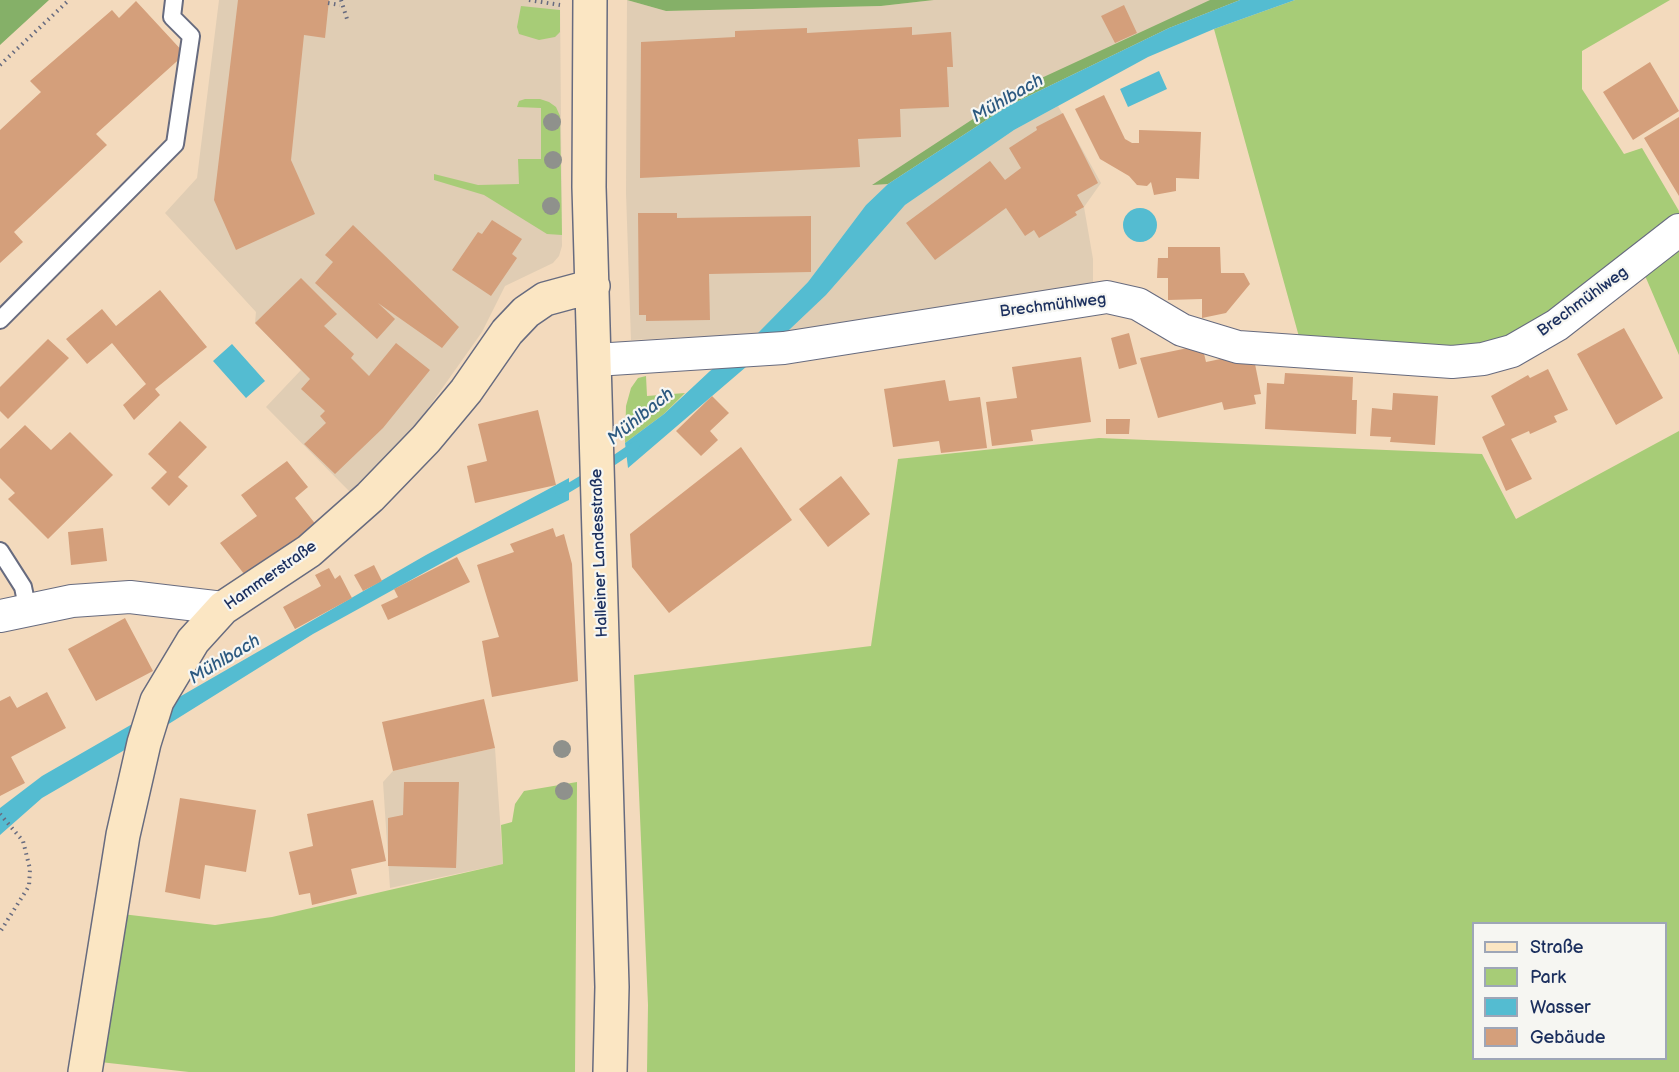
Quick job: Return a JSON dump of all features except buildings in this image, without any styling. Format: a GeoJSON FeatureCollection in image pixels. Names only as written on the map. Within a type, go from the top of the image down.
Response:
{"type":"FeatureCollection","features":[{"type":"Feature","properties":{"kind":"main road","name":"Halleiner Landesstraße"},"geometry":{"type":"LineString","coordinates":[[590,0],[589,187],[612,987],[610,1072]]}},
{"type":"Feature","properties":{"kind":"main road","name":"Hammerstraße"},"geometry":{"type":"LineString","coordinates":[[85,1072],[123,835],[144,743],[157,701],[193,641],[223,608],[309,551],[370,498],[466,391],[507,332],[526,312],[544,299],[593,286]]}},
{"type":"Feature","properties":{"kind":"street","name":"Brechmühlweg"},"geometry":{"type":"LineString","coordinates":[[595,360],[703,355],[861,338],[1013,310],[1107,297],[1138,303],[1182,330],[1238,347],[1452,362],[1483,359],[1512,351],[1557,325],[1679,230]]}},
{"type":"Feature","properties":{"kind":"street"},"geometry":{"type":"LineString","coordinates":[[14,614],[72,601],[130,597],[223,608]]}},
{"type":"Feature","properties":{"kind":"lane"},"geometry":{"type":"LineString","coordinates":[[0,320],[176,144],[191,36],[172,17],[174,0]]}},
{"type":"Feature","properties":{"kind":"lane"},"geometry":{"type":"LineString","coordinates":[[0,551],[22,587],[14,614]]}},
{"type":"Feature","properties":{"kind":"path"},"geometry":{"type":"LineString","coordinates":[[0,65],[69,0]]}},
{"type":"Feature","properties":{"kind":"path"},"geometry":{"type":"LineString","coordinates":[[328,3],[340,2],[347,19]]}},
{"type":"Feature","properties":{"kind":"path"},"geometry":{"type":"LineString","coordinates":[[0,814],[23,841],[30,869],[29,886],[0,932]]}},
{"type":"Feature","properties":{"kind":"shaded area"},"geometry":{"type":"Polygon","coordinates":[[[219,0],[560,0],[562,246],[559,256],[553,263],[505,286],[482,332],[412,431],[351,493],[266,407],[301,370],[255,323],[256,312],[165,213],[197,178],[219,0]]]}},
{"type":"Feature","properties":{"kind":"shaded area"},"geometry":{"type":"Polygon","coordinates":[[[627,0],[666,11],[881,6],[934,0],[1240,0],[1169,28],[1008,106],[888,184],[866,205],[808,282],[757,334],[631,340],[626,193],[627,0]]]}},
{"type":"Feature","properties":{"kind":"shaded area"},"geometry":{"type":"Polygon","coordinates":[[[1058,106],[1101,183],[1084,207],[1093,259],[1093,290],[876,323],[788,331],[826,295],[905,205],[1014,130],[1058,106]]]}},
{"type":"Feature","properties":{"kind":"shaded area"},"geometry":{"type":"Polygon","coordinates":[[[495,748],[503,864],[390,888],[383,782],[393,771],[495,748]]]}},
{"type":"Feature","properties":{"kind":"green space"},"geometry":{"type":"Polygon","coordinates":[[[0,0],[49,0],[0,45],[0,0]]]}},
{"type":"Feature","properties":{"kind":"green space"},"geometry":{"type":"Polygon","coordinates":[[[627,0],[934,0],[881,6],[666,11],[627,0]]]}},
{"type":"Feature","properties":{"kind":"green space"},"geometry":{"type":"Polygon","coordinates":[[[1210,0],[1240,0],[1169,28],[1008,106],[888,184],[872,185],[1022,87],[1210,0]]]}},
{"type":"Feature","properties":{"kind":"green space"},"geometry":{"type":"Polygon","coordinates":[[[1295,0],[1670,0],[1582,51],[1582,89],[1624,154],[1642,148],[1679,211],[1679,221],[1607,277],[1489,348],[1301,344],[1214,29],[1295,0]]]}},
{"type":"Feature","properties":{"kind":"green space"},"geometry":{"type":"Polygon","coordinates":[[[521,6],[560,10],[560,32],[555,37],[539,40],[519,34],[517,27],[521,6]]]}},
{"type":"Feature","properties":{"kind":"green space"},"geometry":{"type":"Polygon","coordinates":[[[540,99],[549,102],[556,107],[560,116],[562,235],[547,234],[484,195],[434,180],[434,174],[478,185],[519,184],[518,159],[541,159],[541,108],[517,107],[519,101],[540,99]]]}},
{"type":"Feature","properties":{"kind":"green space"},"geometry":{"type":"Polygon","coordinates":[[[1679,240],[1679,355],[1643,271],[1679,240]]]}},
{"type":"Feature","properties":{"kind":"green space"},"geometry":{"type":"Polygon","coordinates":[[[646,376],[647,396],[685,393],[664,414],[625,443],[626,406],[631,388],[638,378],[646,376]]]}},
{"type":"Feature","properties":{"kind":"green space"},"geometry":{"type":"Polygon","coordinates":[[[1679,431],[1679,1072],[647,1072],[648,1005],[634,675],[871,646],[898,459],[1099,438],[1482,454],[1516,519],[1679,431]]]}},
{"type":"Feature","properties":{"kind":"green space"},"geometry":{"type":"Polygon","coordinates":[[[577,782],[575,1072],[189,1072],[100,1062],[122,914],[215,925],[272,917],[503,864],[501,825],[512,822],[515,804],[524,791],[577,782]]]}},
{"type":"Feature","properties":{"kind":"water"},"geometry":{"type":"Polygon","coordinates":[[[1240,0],[1295,0],[1214,29],[1148,57],[1014,130],[905,205],[826,295],[788,331],[628,468],[625,443],[664,414],[710,371],[757,334],[808,282],[866,205],[888,184],[1008,106],[1169,28],[1240,0]]]}},
{"type":"Feature","properties":{"kind":"water"},"geometry":{"type":"Polygon","coordinates":[[[1159,71],[1167,89],[1128,107],[1120,89],[1159,71]]]}},
{"type":"Feature","properties":{"kind":"water"},"geometry":{"type":"Polygon","coordinates":[[[1140,208],[1152,213],[1157,225],[1152,237],[1140,242],[1128,237],[1123,225],[1128,213],[1140,208]]]}},
{"type":"Feature","properties":{"kind":"water"},"geometry":{"type":"Polygon","coordinates":[[[232,344],[265,381],[246,398],[213,361],[232,344]]]}},
{"type":"Feature","properties":{"kind":"water"},"geometry":{"type":"Polygon","coordinates":[[[569,478],[569,500],[458,554],[313,634],[159,730],[42,798],[0,835],[0,808],[42,776],[426,555],[569,478]]]}},
{"type":"Feature","properties":{"kind":"waterway","name":"Mühlbach"},"geometry":{"type":"LineString","coordinates":[[604,467],[635,446]]}},
{"type":"Feature","properties":{"kind":"waterway","name":"Mühlbach"},"geometry":{"type":"LineString","coordinates":[[560,493],[590,475]]}}]}
